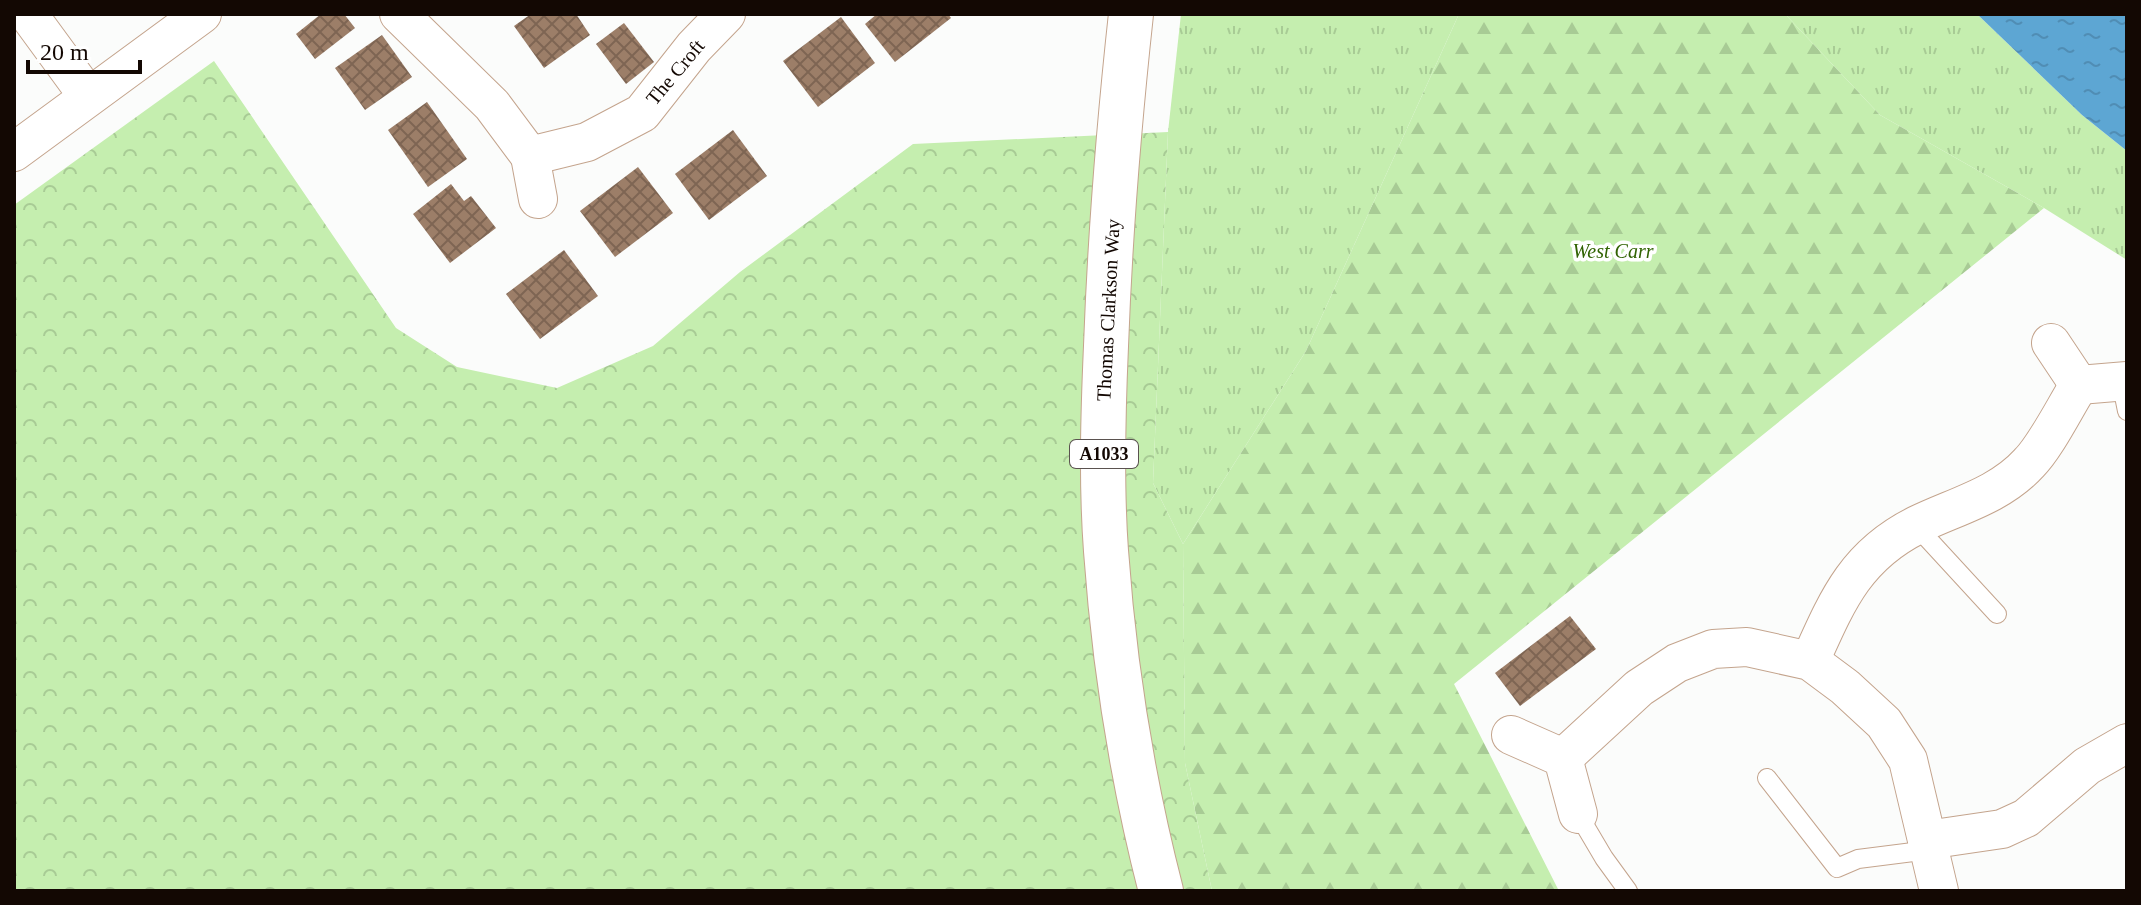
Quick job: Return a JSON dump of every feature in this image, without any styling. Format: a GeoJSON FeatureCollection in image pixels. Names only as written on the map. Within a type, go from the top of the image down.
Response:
{"type":"FeatureCollection","features":[{"type":"Feature","properties":{"kind":"highway","name":"Thomas Clarkson Way"},"geometry":{"type":"LineString","coordinates":[[1131,14],[1108,284],[1103,421],[1106,550],[1122,696],[1161,891]]}},
{"type":"Feature","properties":{"kind":"street"},"geometry":{"type":"LineString","coordinates":[[14,21],[26,14],[88,96]]}},
{"type":"Feature","properties":{"kind":"street"},"geometry":{"type":"LineString","coordinates":[[14,152],[202,14]]}},
{"type":"Feature","properties":{"kind":"street"},"geometry":{"type":"LineString","coordinates":[[399,14],[492,105],[530,156],[538,199]]}},
{"type":"Feature","properties":{"kind":"street","name":"The Croft"},"geometry":{"type":"LineString","coordinates":[[530,156],[587,142],[642,113],[694,47],[726,14]]}},
{"type":"Feature","properties":{"kind":"street"},"geometry":{"type":"LineString","coordinates":[[2051,343],[2079,385],[2125,391]]}},
{"type":"Feature","properties":{"kind":"street"},"geometry":{"type":"LineString","coordinates":[[1810,661],[1853,576],[1880,548],[1916,526],[1987,496],[2030,463],[2079,385]]}},
{"type":"Feature","properties":{"kind":"street"},"geometry":{"type":"LineString","coordinates":[[1563,758],[1639,688],[1677,663],[1713,649],[1747,647],[1810,661],[1845,687],[1884,723],[1908,760],[1939,891]]}},
{"type":"Feature","properties":{"kind":"street"},"geometry":{"type":"LineString","coordinates":[[1511,735],[1563,758]]}},
{"type":"Feature","properties":{"kind":"street"},"geometry":{"type":"LineString","coordinates":[[1928,845],[2002,829],[2026,818],[2087,766],[2127,743]]}},
{"type":"Feature","properties":{"kind":"street"},"geometry":{"type":"LineString","coordinates":[[1563,758],[1578,814]]}},
{"type":"Feature","properties":{"kind":"lane"},"geometry":{"type":"LineString","coordinates":[[1916,526],[1997,614]]}},
{"type":"Feature","properties":{"kind":"lane"},"geometry":{"type":"LineString","coordinates":[[1767,778],[1837,868],[1858,859],[1928,845]]}},
{"type":"Feature","properties":{"kind":"lane"},"geometry":{"type":"LineString","coordinates":[[1578,814],[1628,891]]}},
{"type":"Feature","properties":{"kind":"green space"},"geometry":{"type":"Polygon","coordinates":[[[1181,14],[1459,14],[1306,351],[1183,544],[1153,483],[1168,132],[1181,14]]]}},
{"type":"Feature","properties":{"kind":"green space","name":"West Carr"},"geometry":{"type":"Polygon","coordinates":[[[1459,14],[1785,14],[1880,115],[2044,208],[1454,684],[1559,891],[1212,891],[1185,763],[1183,544],[1306,351],[1459,14]]]}},
{"type":"Feature","properties":{"kind":"green space"},"geometry":{"type":"Polygon","coordinates":[[[1785,14],[1977,14],[2082,115],[2127,151],[2127,260],[2044,208],[1880,115],[1785,14]]]}},
{"type":"Feature","properties":{"kind":"green space"},"geometry":{"type":"Polygon","coordinates":[[[214,61],[396,328],[457,367],[557,388],[653,346],[740,272],[913,144],[1168,132],[1153,483],[1183,544],[1185,763],[1212,891],[14,891],[14,205],[214,61]]]}},
{"type":"Feature","properties":{"kind":"water"},"geometry":{"type":"Polygon","coordinates":[[[1977,14],[2127,14],[2127,151],[2082,115],[1977,14]]]}},
{"type":"Feature","properties":{"kind":"building"},"geometry":{"type":"Polygon","coordinates":[[[321,14],[344,14],[355,28],[315,59],[296,34],[321,14]]]}},
{"type":"Feature","properties":{"kind":"building"},"geometry":{"type":"Polygon","coordinates":[[[531,14],[576,14],[590,35],[544,68],[514,26],[531,14]]]}},
{"type":"Feature","properties":{"kind":"building"},"geometry":{"type":"Polygon","coordinates":[[[877,14],[948,14],[951,18],[895,62],[865,24],[877,14]]]}},
{"type":"Feature","properties":{"kind":"building"},"geometry":{"type":"Polygon","coordinates":[[[841,17],[875,63],[818,107],[783,61],[841,17]]]}},
{"type":"Feature","properties":{"kind":"building"},"geometry":{"type":"Polygon","coordinates":[[[624,23],[654,62],[626,84],[596,44],[624,23]]]}},
{"type":"Feature","properties":{"kind":"building"},"geometry":{"type":"Polygon","coordinates":[[[382,35],[412,77],[365,110],[335,68],[382,35]]]}},
{"type":"Feature","properties":{"kind":"building"},"geometry":{"type":"Polygon","coordinates":[[[427,102],[467,159],[428,187],[388,130],[427,102]]]}},
{"type":"Feature","properties":{"kind":"building"},"geometry":{"type":"Polygon","coordinates":[[[733,130],[767,176],[709,220],[675,174],[733,130]]]}},
{"type":"Feature","properties":{"kind":"building"},"geometry":{"type":"Polygon","coordinates":[[[638,167],[673,213],[615,257],[580,211],[638,167]]]}},
{"type":"Feature","properties":{"kind":"building"},"geometry":{"type":"Polygon","coordinates":[[[451,184],[464,201],[471,196],[496,228],[450,263],[413,214],[451,184]]]}},
{"type":"Feature","properties":{"kind":"building"},"geometry":{"type":"Polygon","coordinates":[[[564,250],[598,296],[540,339],[506,294],[564,250]]]}},
{"type":"Feature","properties":{"kind":"building"},"geometry":{"type":"Polygon","coordinates":[[[1570,616],[1596,649],[1520,706],[1495,673],[1570,616]]]}}]}
